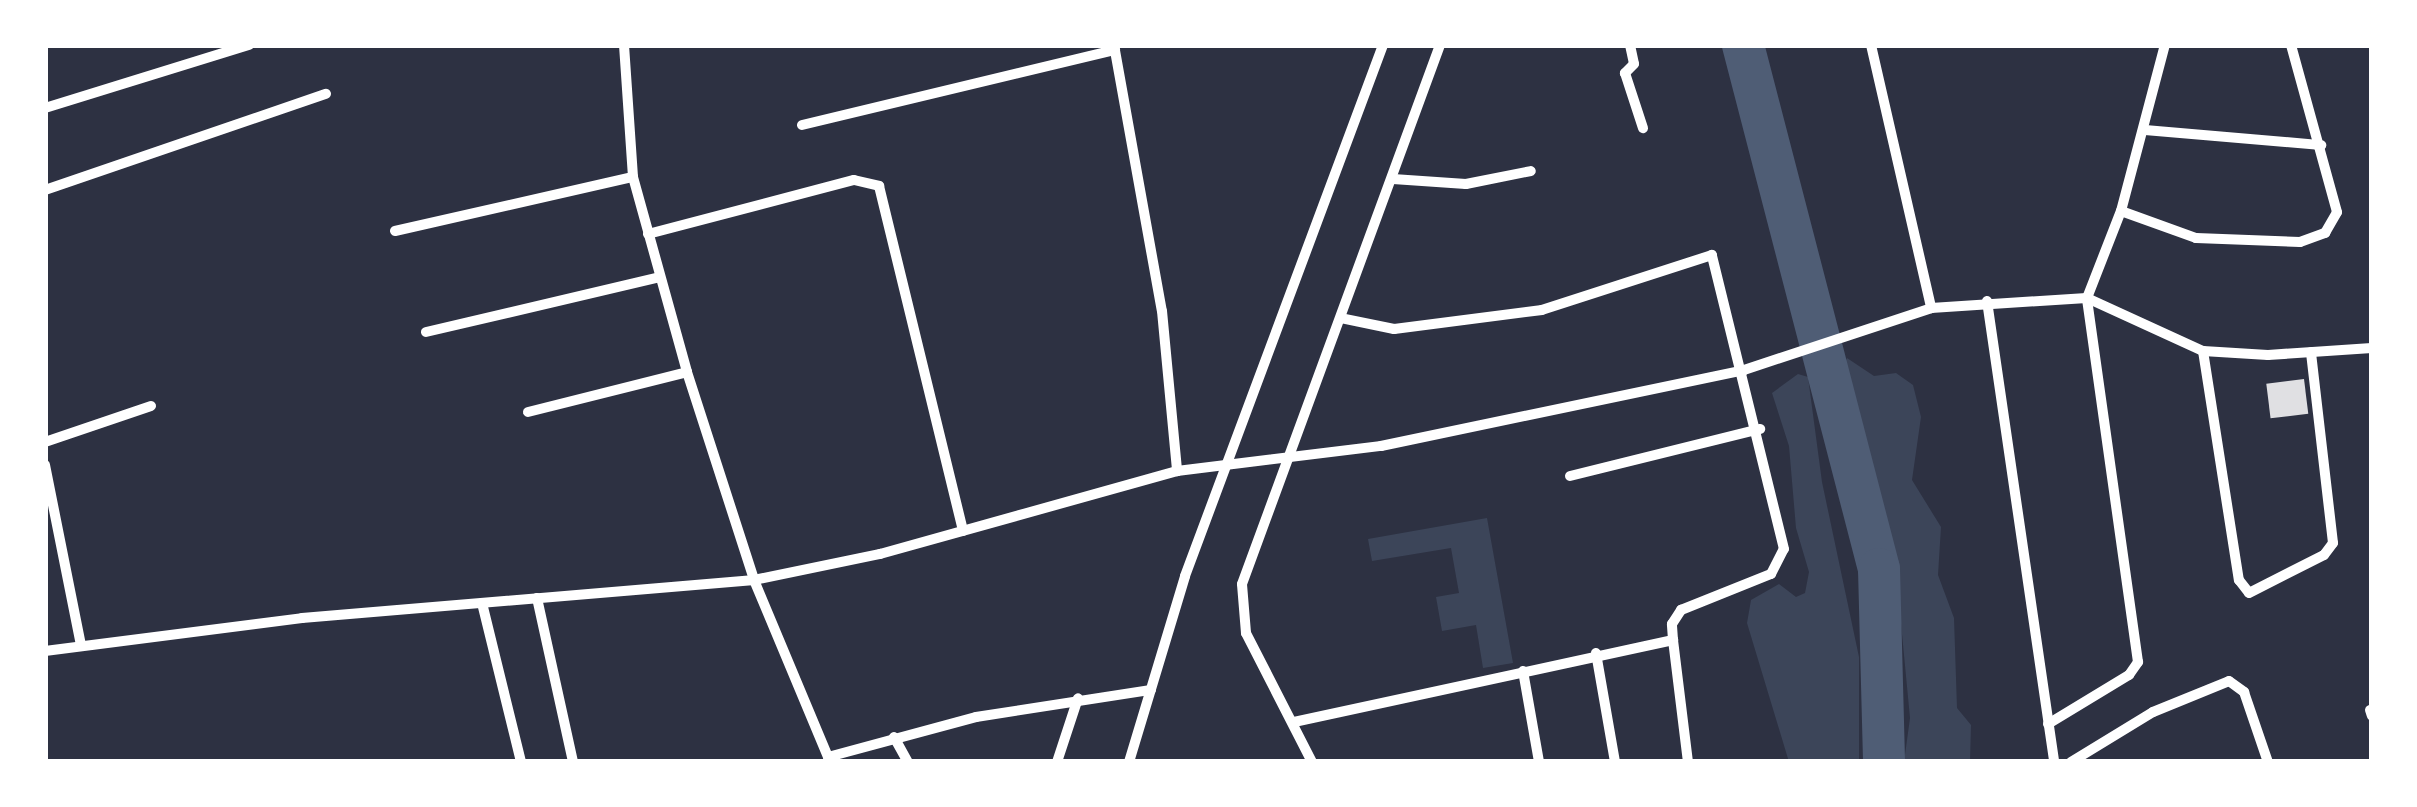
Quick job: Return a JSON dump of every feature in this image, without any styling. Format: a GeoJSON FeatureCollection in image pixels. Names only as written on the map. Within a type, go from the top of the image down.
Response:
{"type":"FeatureCollection","features":[{"type":"Feature","properties":{"kind":"street"},"geometry":{"type":"LineString","coordinates":[[45,108],[249,45]]}},
{"type":"Feature","properties":{"kind":"street"},"geometry":{"type":"LineString","coordinates":[[624,45],[633,177],[687,372],[754,580],[829,760],[894,738],[1078,698],[1151,690]]}},
{"type":"Feature","properties":{"kind":"street"},"geometry":{"type":"LineString","coordinates":[[1129,762],[1228,464],[1383,45]]}},
{"type":"Feature","properties":{"kind":"street"},"geometry":{"type":"LineString","coordinates":[[1312,762],[1246,633],[1240,601],[1288,458],[1440,45]]}},
{"type":"Feature","properties":{"kind":"street"},"geometry":{"type":"LineString","coordinates":[[1630,45],[1634,64],[1625,73],[1643,128]]}},
{"type":"Feature","properties":{"kind":"street"},"geometry":{"type":"LineString","coordinates":[[1871,45],[1931,308]]}},
{"type":"Feature","properties":{"kind":"street"},"geometry":{"type":"LineString","coordinates":[[2048,724],[2129,674],[2138,662],[2087,298],[2121,211],[2165,45]]}},
{"type":"Feature","properties":{"kind":"street"},"geometry":{"type":"LineString","coordinates":[[2121,211],[2178,236],[2300,242],[2324,232],[2337,212],[2290,45]]}},
{"type":"Feature","properties":{"kind":"street"},"geometry":{"type":"LineString","coordinates":[[802,125],[1115,48],[1162,311],[1177,471]]}},
{"type":"Feature","properties":{"kind":"street"},"geometry":{"type":"LineString","coordinates":[[45,190],[326,94]]}},
{"type":"Feature","properties":{"kind":"street"},"geometry":{"type":"LineString","coordinates":[[2144,130],[2321,145]]}},
{"type":"Feature","properties":{"kind":"street"},"geometry":{"type":"LineString","coordinates":[[1393,179],[1466,184],[1531,171]]}},
{"type":"Feature","properties":{"kind":"street"},"geometry":{"type":"LineString","coordinates":[[394,231],[633,177]]}},
{"type":"Feature","properties":{"kind":"street"},"geometry":{"type":"LineString","coordinates":[[648,234],[854,180],[879,186],[964,530]]}},
{"type":"Feature","properties":{"kind":"street"},"geometry":{"type":"LineString","coordinates":[[1340,318],[1394,329],[1542,310],[1703,253],[1718,263],[1760,429],[1784,549],[1771,574],[1676,614],[1673,640],[1688,762]]}},
{"type":"Feature","properties":{"kind":"street"},"geometry":{"type":"LineString","coordinates":[[426,332],[660,276]]}},
{"type":"Feature","properties":{"kind":"street"},"geometry":{"type":"LineString","coordinates":[[45,652],[482,602],[754,580],[964,530],[1177,471],[1381,446],[1744,370],[1931,308],[1987,300],[2087,298],[2203,351],[2372,348]]}},
{"type":"Feature","properties":{"kind":"street"},"geometry":{"type":"LineString","coordinates":[[1987,300],[2054,762]]}},
{"type":"Feature","properties":{"kind":"street"},"geometry":{"type":"LineString","coordinates":[[2203,351],[2239,580],[2245,592],[2253,592],[2324,555],[2334,543],[2311,352]]}},
{"type":"Feature","properties":{"kind":"street"},"geometry":{"type":"LineString","coordinates":[[528,412],[687,372]]}},
{"type":"Feature","properties":{"kind":"street"},"geometry":{"type":"LineString","coordinates":[[45,442],[151,406]]}},
{"type":"Feature","properties":{"kind":"street"},"geometry":{"type":"LineString","coordinates":[[1570,476],[1760,429]]}},
{"type":"Feature","properties":{"kind":"street"},"geometry":{"type":"LineString","coordinates":[[45,465],[81,645]]}},
{"type":"Feature","properties":{"kind":"street"},"geometry":{"type":"LineString","coordinates":[[537,598],[572,762]]}},
{"type":"Feature","properties":{"kind":"street"},"geometry":{"type":"LineString","coordinates":[[482,602],[521,762]]}},
{"type":"Feature","properties":{"kind":"street"},"geometry":{"type":"LineString","coordinates":[[1294,722],[1596,653],[1673,640]]}},
{"type":"Feature","properties":{"kind":"street"},"geometry":{"type":"LineString","coordinates":[[1596,653],[1616,762]]}},
{"type":"Feature","properties":{"kind":"street"},"geometry":{"type":"LineString","coordinates":[[1522,671],[1540,762]]}},
{"type":"Feature","properties":{"kind":"street"},"geometry":{"type":"LineString","coordinates":[[2071,762],[2153,712],[2228,680],[2244,692],[2268,762]]}},
{"type":"Feature","properties":{"kind":"street"},"geometry":{"type":"LineString","coordinates":[[1057,762],[1078,698]]}},
{"type":"Feature","properties":{"kind":"street"},"geometry":{"type":"LineString","coordinates":[[894,738],[908,762]]}},
{"type":"Feature","properties":{"kind":"shaded area"},"geometry":{"type":"Polygon","coordinates":[[[1847,358],[1874,376],[1896,373],[1913,385],[1921,417],[1912,480],[1941,527],[1938,575],[1954,618],[1957,708],[1971,725],[1970,762],[1904,762],[1910,718],[1896,571],[1843,368],[1847,358]]]}},
{"type":"Feature","properties":{"kind":"shaded area"},"geometry":{"type":"Polygon","coordinates":[[[1798,374],[1808,377],[1822,482],[1859,657],[1859,762],[1789,762],[1747,623],[1751,600],[1779,584],[1796,597],[1805,593],[1809,572],[1796,528],[1789,446],[1772,393],[1798,374]]]}},
{"type":"Feature","properties":{"kind":"shaded area"},"geometry":{"type":"Polygon","coordinates":[[[1487,518],[1513,663],[1483,668],[1476,625],[1442,631],[1436,597],[1459,593],[1451,548],[1372,561],[1368,539],[1487,518]]]}},
{"type":"Feature","properties":{"kind":"building"},"geometry":{"type":"Polygon","coordinates":[[[2304,379],[2308,414],[2271,418],[2266,384],[2304,379]]]}},
{"type":"Feature","properties":{"kind":"waterway"},"geometry":{"type":"LineString","coordinates":[[1743,45],[1879,569],[1884,762]]}}]}
